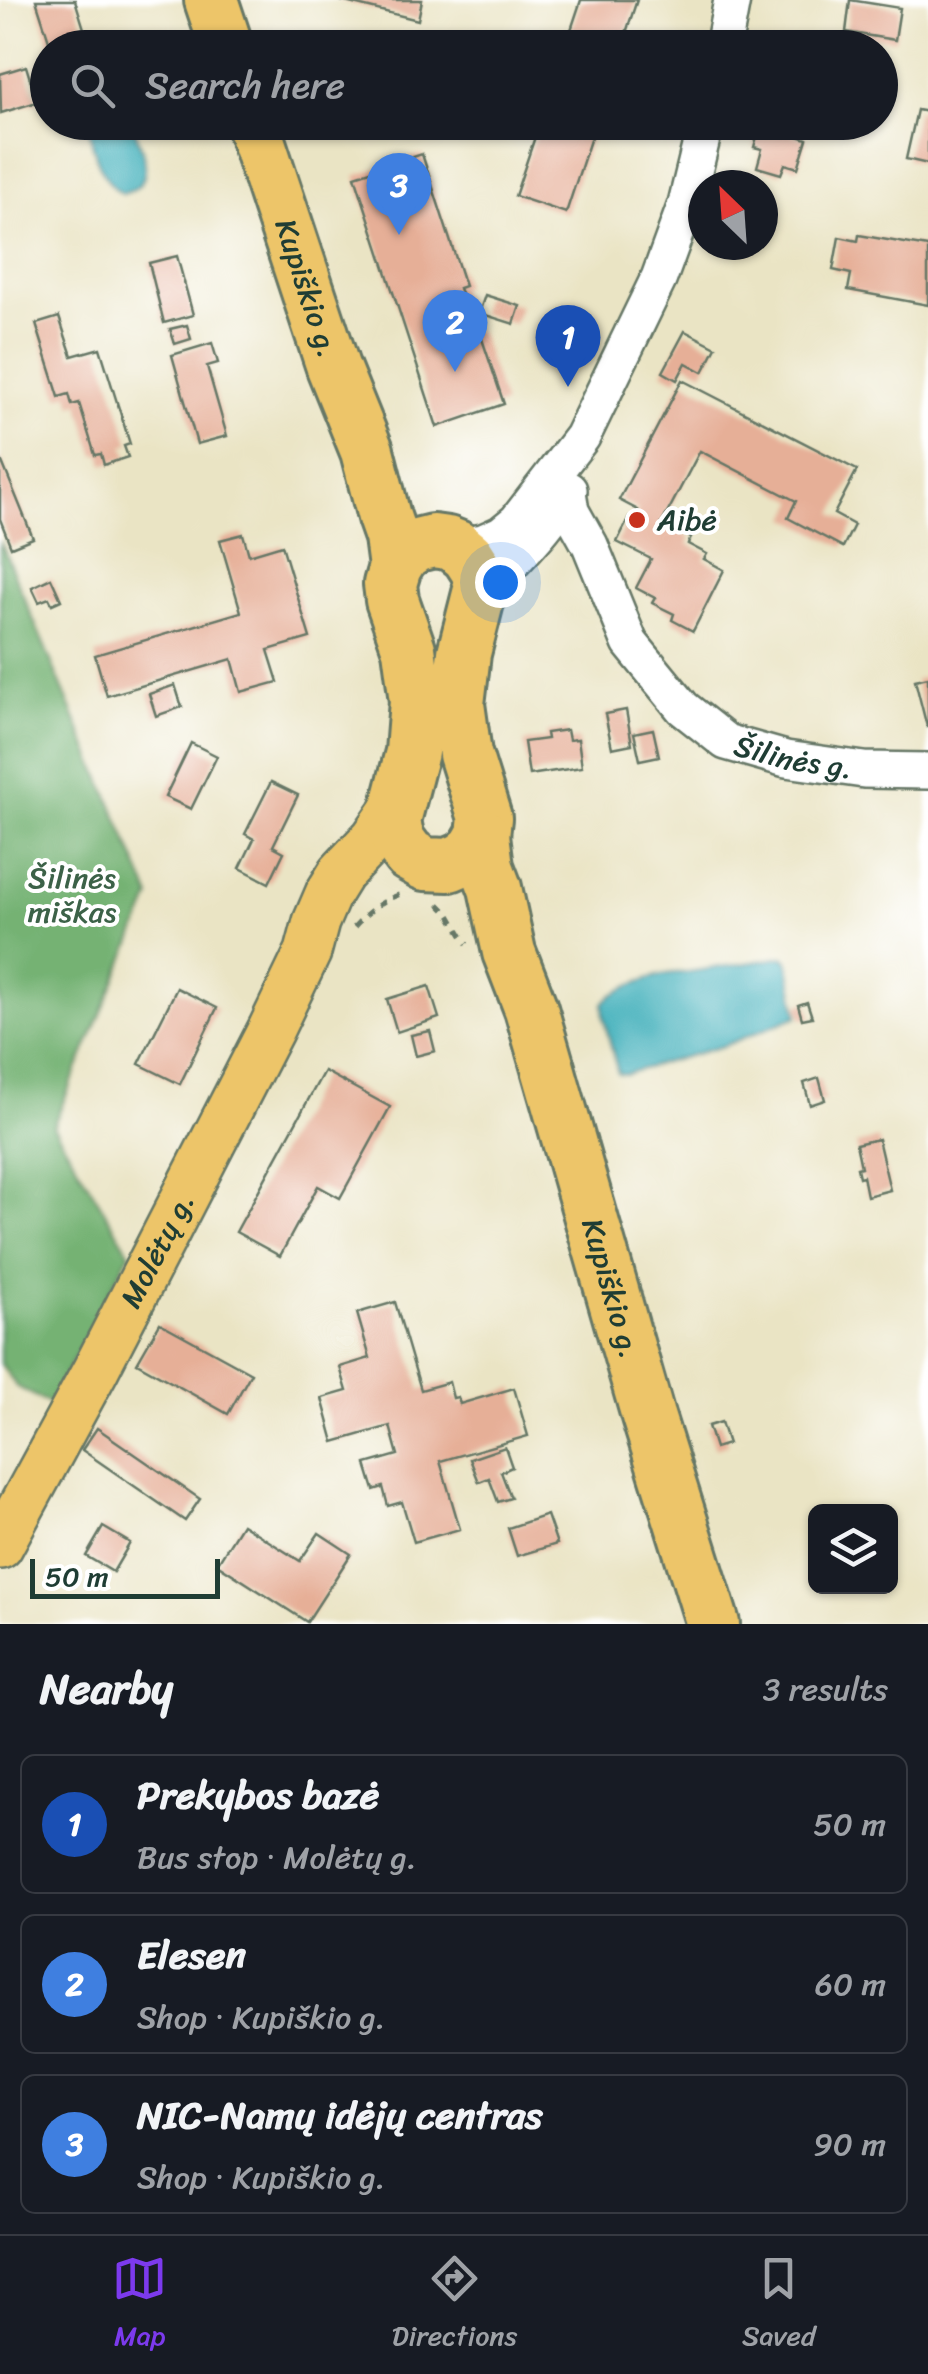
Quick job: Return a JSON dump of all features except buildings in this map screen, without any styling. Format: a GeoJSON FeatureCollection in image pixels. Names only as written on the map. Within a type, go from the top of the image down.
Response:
{"type":"FeatureCollection","features":[{"type":"Feature","properties":{"kind":"highway"},"geometry":{"type":"LineString","coordinates":[[211,0],[221,30]]}},
{"type":"Feature","properties":{"kind":"highway"},"geometry":{"type":"LineString","coordinates":[[248,0],[258,30]]}},
{"type":"Feature","properties":{"kind":"highway","name":"Kupiškio g."},"geometry":{"type":"LineString","coordinates":[[258,140],[333,367],[368,451],[392,537],[392,600],[408,649],[416,700],[412,752],[394,821],[398,840],[410,855],[410,884],[457,885],[489,949],[536,1023],[712,1624]]}},
{"type":"Feature","properties":{"kind":"highway"},"geometry":{"type":"LineString","coordinates":[[274,140],[276,195]]}},
{"type":"Feature","properties":{"kind":"highway","name":"Kupiškio g."},"geometry":{"type":"LineString","coordinates":[[368,451],[422,522],[468,556],[481,586],[464,652],[458,704],[465,754],[485,818],[486,867],[495,888],[489,949]]}},
{"type":"Feature","properties":{"kind":"highway"},"geometry":{"type":"LineString","coordinates":[[394,566],[417,545],[433,541],[452,545]]}},
{"type":"Feature","properties":{"kind":"highway"},"geometry":{"type":"LineString","coordinates":[[410,884],[463,860],[483,835]]}},
{"type":"Feature","properties":{"kind":"main road","name":"Molėtų g."},"geometry":{"type":"LineString","coordinates":[[0,1546],[96,1372],[308,952],[328,894],[398,803]]}},
{"type":"Feature","properties":{"kind":"main road","name":"Molėtų g."},"geometry":{"type":"LineString","coordinates":[[308,952],[356,893],[410,884]]}},
{"type":"Feature","properties":{"kind":"street"},"geometry":{"type":"LineString","coordinates":[[727,30],[732,0]]}},
{"type":"Feature","properties":{"kind":"street"},"geometry":{"type":"LineString","coordinates":[[452,545],[484,542],[517,521],[582,437],[660,278],[686,204],[702,140]]}},
{"type":"Feature","properties":{"kind":"street"},"geometry":{"type":"LineString","coordinates":[[478,601],[549,522],[568,492],[582,437]]}},
{"type":"Feature","properties":{"kind":"street","name":"Šilinės g."},"geometry":{"type":"LineString","coordinates":[[568,492],[571,512],[590,545],[630,642],[683,708],[726,742],[805,762],[864,770],[928,771]]}},
{"type":"Feature","properties":{"kind":"street","name":"Šilinės g."},"geometry":{"type":"LineString","coordinates":[[526,549],[548,547],[567,552],[584,564],[612,602]]}},
{"type":"Feature","properties":{"kind":"path"},"geometry":{"type":"LineString","coordinates":[[349,933],[365,914],[410,884],[489,949]]}},
{"type":"Feature","properties":{"kind":"green space","name":"Šilinės miškas"},"geometry":{"type":"Polygon","coordinates":[[[0,541],[151,897],[53,1126],[130,1253],[50,1404],[16,1386],[0,1363],[0,541]]]}},
{"type":"Feature","properties":{"kind":"water"},"geometry":{"type":"Polygon","coordinates":[[[92,140],[138,140],[145,164],[141,182],[122,194],[108,181],[92,140]]]}},
{"type":"Feature","properties":{"kind":"water"},"geometry":{"type":"Polygon","coordinates":[[[784,957],[788,960],[798,1016],[723,1046],[618,1073],[604,1019],[603,1003],[610,997],[663,975],[784,957]]]}},
{"type":"Feature","properties":{"kind":"place","name":"NIC-Namų idėjų centras"},"geometry":{"type":"Point","coordinates":[399,235]}},
{"type":"Feature","properties":{"kind":"place","name":"Elesen"},"geometry":{"type":"Point","coordinates":[455,372]}},
{"type":"Feature","properties":{"kind":"place","name":"Prekybos bazė"},"geometry":{"type":"Point","coordinates":[568,387]}},
{"type":"Feature","properties":{"kind":"place","name":"Aibė"},"geometry":{"type":"Point","coordinates":[637,520]}}]}
